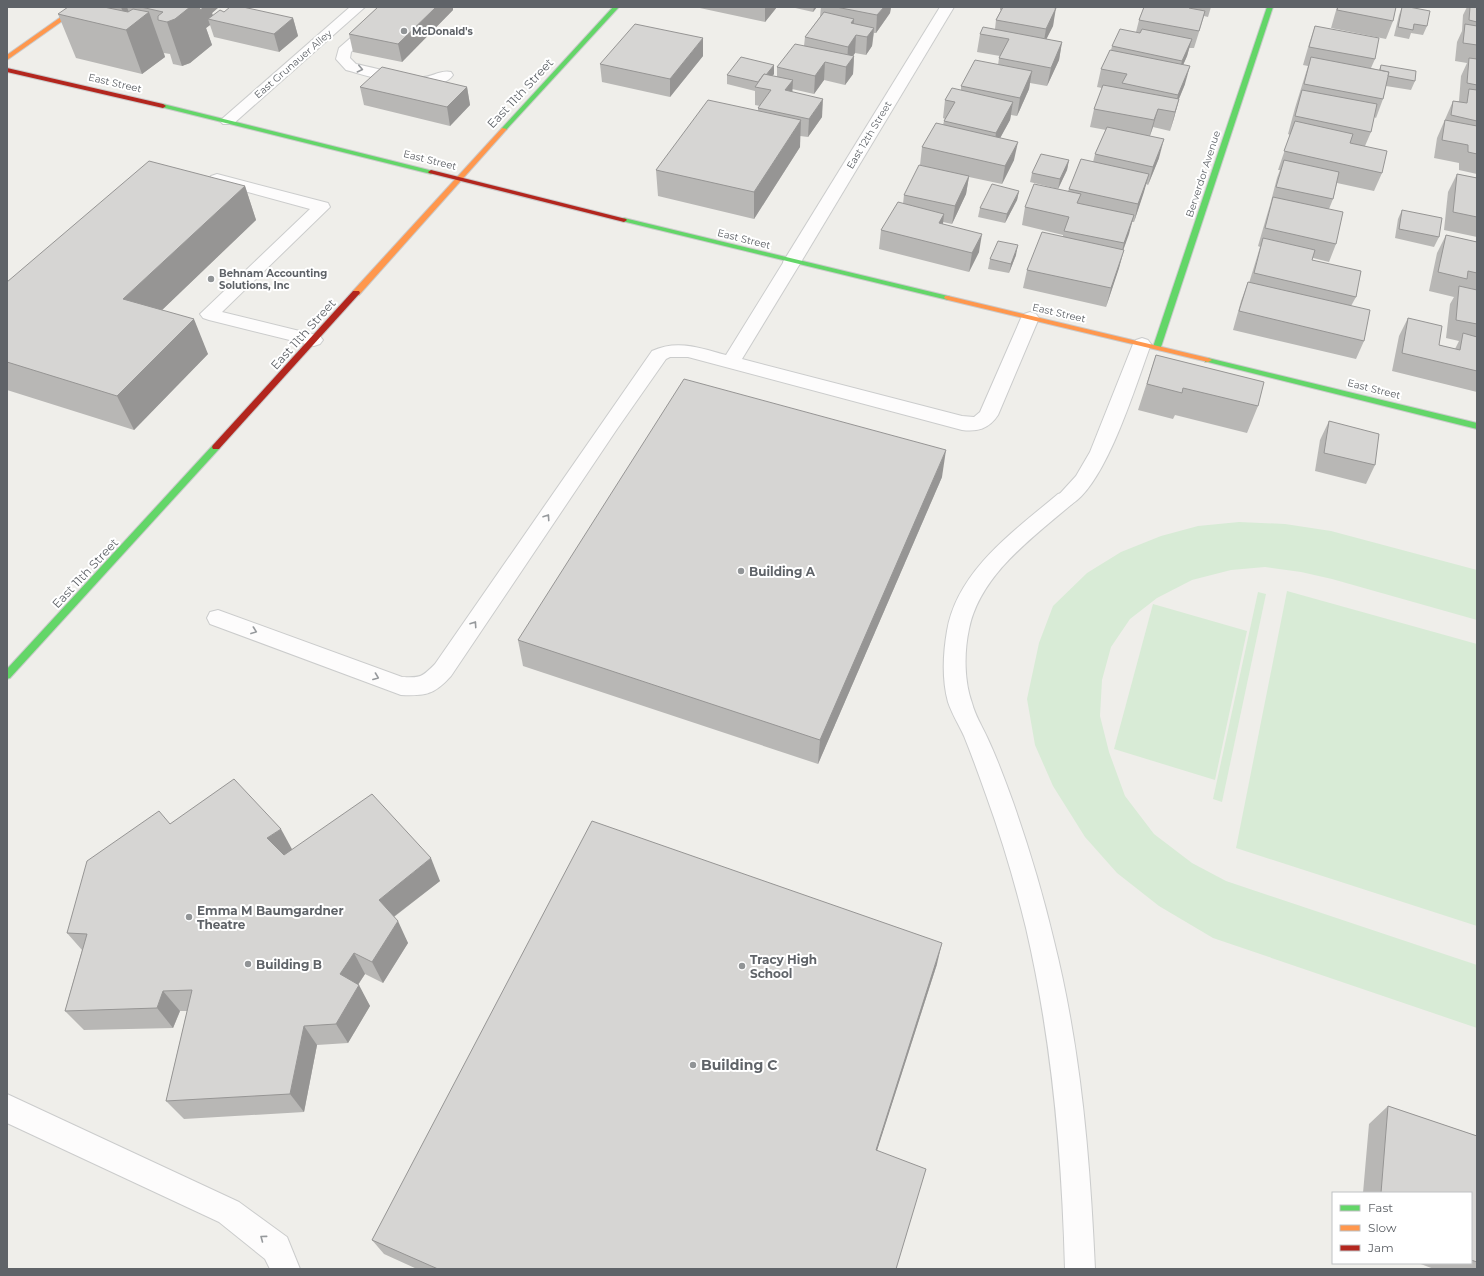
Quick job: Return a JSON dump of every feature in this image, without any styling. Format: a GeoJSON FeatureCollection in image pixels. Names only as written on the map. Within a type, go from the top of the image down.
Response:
{"type":"FeatureCollection","features":[{"type":"Feature","properties":{"kind":"street"},"geometry":{"type":"LineString","coordinates":[[7,58],[79,7]]}},
{"type":"Feature","properties":{"kind":"street","name":"East Grunauer Alley"},"geometry":{"type":"LineString","coordinates":[[228,121],[358,7]]}},
{"type":"Feature","properties":{"kind":"street"},"geometry":{"type":"LineString","coordinates":[[394,7],[344,51],[343,59],[351,67],[419,82],[433,81],[446,75]]}},
{"type":"Feature","properties":{"kind":"street","name":"East 11th Street"},"geometry":{"type":"LineString","coordinates":[[7,675],[314,340],[458,178],[616,7]]}},
{"type":"Feature","properties":{"kind":"street","name":"East 12th Street"},"geometry":{"type":"LineString","coordinates":[[731,361],[947,7]]}},
{"type":"Feature","properties":{"kind":"street","name":"Berverdor Avenue"},"geometry":{"type":"LineString","coordinates":[[1149,346],[1270,7]]}},
{"type":"Feature","properties":{"kind":"street","name":"East Street"},"geometry":{"type":"LineString","coordinates":[[7,70],[228,121],[792,262],[1149,346],[1477,426]]}},
{"type":"Feature","properties":{"kind":"street"},"geometry":{"type":"LineString","coordinates":[[202,176],[322,207],[209,314],[314,340]]}},
{"type":"Feature","properties":{"kind":"street"},"geometry":{"type":"LineString","coordinates":[[218,618],[401,686],[421,687],[432,682],[443,670],[654,361],[667,351],[688,351],[731,361],[969,424],[977,424],[984,421],[1030,318]]}},
{"type":"Feature","properties":{"kind":"street"},"geometry":{"type":"LineString","coordinates":[[1080,1269],[1078,1208],[1071,1110],[1056,1010],[1043,943],[1023,873],[1001,804],[973,731],[959,700],[956,659],[958,627],[968,600],[986,573],[1006,551],[1065,499],[1083,481],[1100,453],[1149,346]]}},
{"type":"Feature","properties":{"kind":"street"},"geometry":{"type":"LineString","coordinates":[[7,1108],[229,1212],[276,1248],[286,1269]]}},
{"type":"Feature","properties":{"kind":"green space"},"geometry":{"type":"Polygon","coordinates":[[[1239,522],[1285,524],[1331,531],[1477,570],[1477,620],[1332,579],[1301,572],[1265,567],[1231,570],[1192,580],[1157,598],[1130,619],[1111,647],[1102,680],[1100,716],[1109,752],[1125,796],[1154,834],[1192,863],[1226,881],[1477,965],[1477,1028],[1213,938],[1159,906],[1117,873],[1085,837],[1053,786],[1035,745],[1027,699],[1039,643],[1053,606],[1087,573],[1121,552],[1161,536],[1198,526],[1239,522]]]}},
{"type":"Feature","properties":{"kind":"green space"},"geometry":{"type":"Polygon","coordinates":[[[1287,591],[1477,644],[1477,926],[1236,848],[1287,591]]]}},
{"type":"Feature","properties":{"kind":"green space"},"geometry":{"type":"Polygon","coordinates":[[[1258,592],[1266,594],[1222,802],[1213,799],[1258,592]]]}},
{"type":"Feature","properties":{"kind":"green space"},"geometry":{"type":"Polygon","coordinates":[[[1153,604],[1247,631],[1215,780],[1114,749],[1153,604]]]}},
{"type":"Feature","properties":{"kind":"building"},"geometry":{"type":"Polygon","coordinates":[[[68,7],[104,7],[128,12],[133,9],[149,12],[126,30],[58,14],[68,7]]]}},
{"type":"Feature","properties":{"kind":"building"},"geometry":{"type":"Polygon","coordinates":[[[141,7],[190,7],[175,19],[167,22],[158,20],[158,16],[163,12],[141,7]]]}},
{"type":"Feature","properties":{"kind":"building"},"geometry":{"type":"Polygon","coordinates":[[[230,7],[243,7],[293,18],[274,34],[208,19],[220,10],[224,12],[230,7]]]}},
{"type":"Feature","properties":{"kind":"building"},"geometry":{"type":"Polygon","coordinates":[[[378,7],[436,7],[398,44],[349,34],[378,7]]]}},
{"type":"Feature","properties":{"kind":"building"},"geometry":{"type":"Polygon","coordinates":[[[836,7],[884,7],[877,15],[836,7]]]}},
{"type":"Feature","properties":{"kind":"building"},"geometry":{"type":"Polygon","coordinates":[[[1003,7],[1056,8],[1046,29],[996,20],[1003,7]]]}},
{"type":"Feature","properties":{"kind":"building"},"geometry":{"type":"Polygon","coordinates":[[[1144,7],[1190,7],[1189,8],[1205,11],[1199,31],[1139,20],[1144,7]]]}},
{"type":"Feature","properties":{"kind":"building"},"geometry":{"type":"Polygon","coordinates":[[[1338,7],[1396,7],[1393,21],[1337,10],[1338,7]]]}},
{"type":"Feature","properties":{"kind":"building"},"geometry":{"type":"Polygon","coordinates":[[[1402,7],[1430,11],[1427,26],[1414,24],[1413,30],[1398,27],[1402,7]]]}},
{"type":"Feature","properties":{"kind":"building"},"geometry":{"type":"Polygon","coordinates":[[[1470,7],[1477,7],[1477,22],[1469,20],[1470,7]]]}},
{"type":"Feature","properties":{"kind":"building"},"geometry":{"type":"Polygon","coordinates":[[[824,12],[854,19],[851,23],[874,28],[867,37],[856,35],[848,47],[805,37],[824,12]]]}},
{"type":"Feature","properties":{"kind":"building"},"geometry":{"type":"Polygon","coordinates":[[[635,24],[703,38],[670,79],[600,64],[635,24]]]}},
{"type":"Feature","properties":{"kind":"building"},"geometry":{"type":"Polygon","coordinates":[[[1465,24],[1477,26],[1477,45],[1463,43],[1465,24]]]}},
{"type":"Feature","properties":{"kind":"building"},"geometry":{"type":"Polygon","coordinates":[[[1315,26],[1379,38],[1375,59],[1309,47],[1315,26]]]}},
{"type":"Feature","properties":{"kind":"building"},"geometry":{"type":"Polygon","coordinates":[[[983,27],[1062,42],[1051,68],[999,58],[1009,39],[980,34],[983,27]]]}},
{"type":"Feature","properties":{"kind":"building"},"geometry":{"type":"Polygon","coordinates":[[[1120,29],[1140,33],[1142,29],[1192,39],[1182,61],[1112,46],[1120,29]]]}},
{"type":"Feature","properties":{"kind":"building"},"geometry":{"type":"Polygon","coordinates":[[[795,44],[854,56],[846,67],[825,62],[815,76],[777,67],[795,44]]]}},
{"type":"Feature","properties":{"kind":"building"},"geometry":{"type":"Polygon","coordinates":[[[1110,50],[1190,66],[1178,95],[1122,83],[1127,74],[1101,69],[1110,50]]]}},
{"type":"Feature","properties":{"kind":"building"},"geometry":{"type":"Polygon","coordinates":[[[741,57],[774,65],[758,82],[727,75],[741,57]]]}},
{"type":"Feature","properties":{"kind":"building"},"geometry":{"type":"Polygon","coordinates":[[[1311,57],[1389,72],[1383,99],[1304,84],[1311,57]]]}},
{"type":"Feature","properties":{"kind":"building"},"geometry":{"type":"Polygon","coordinates":[[[1469,58],[1477,59],[1477,85],[1467,83],[1469,58]]]}},
{"type":"Feature","properties":{"kind":"building"},"geometry":{"type":"Polygon","coordinates":[[[975,60],[1032,71],[1020,98],[961,86],[975,60]]]}},
{"type":"Feature","properties":{"kind":"building"},"geometry":{"type":"Polygon","coordinates":[[[1381,65],[1416,71],[1415,81],[1388,76],[1389,72],[1380,70],[1381,65]]]}},
{"type":"Feature","properties":{"kind":"building"},"geometry":{"type":"Polygon","coordinates":[[[382,67],[467,87],[447,107],[360,87],[382,67]]]}},
{"type":"Feature","properties":{"kind":"building"},"geometry":{"type":"Polygon","coordinates":[[[764,74],[793,80],[785,90],[823,99],[809,119],[758,108],[771,90],[755,87],[764,74]]]}},
{"type":"Feature","properties":{"kind":"building"},"geometry":{"type":"Polygon","coordinates":[[[1103,85],[1179,99],[1175,112],[1158,109],[1154,120],[1094,109],[1103,85]]]}},
{"type":"Feature","properties":{"kind":"building"},"geometry":{"type":"Polygon","coordinates":[[[952,88],[1013,102],[996,133],[944,121],[955,102],[945,100],[952,88]]]}},
{"type":"Feature","properties":{"kind":"building"},"geometry":{"type":"Polygon","coordinates":[[[1469,89],[1477,90],[1477,121],[1451,115],[1453,101],[1467,103],[1469,89]]]}},
{"type":"Feature","properties":{"kind":"building"},"geometry":{"type":"Polygon","coordinates":[[[1302,90],[1377,104],[1371,132],[1295,116],[1302,90]]]}},
{"type":"Feature","properties":{"kind":"building"},"geometry":{"type":"Polygon","coordinates":[[[708,100],[801,120],[754,192],[656,170],[708,100]]]}},
{"type":"Feature","properties":{"kind":"building"},"geometry":{"type":"Polygon","coordinates":[[[1445,120],[1477,126],[1477,154],[1468,152],[1468,145],[1442,140],[1445,120]]]}},
{"type":"Feature","properties":{"kind":"building"},"geometry":{"type":"Polygon","coordinates":[[[1295,121],[1353,134],[1350,143],[1387,151],[1382,173],[1284,151],[1295,121]]]}},
{"type":"Feature","properties":{"kind":"building"},"geometry":{"type":"Polygon","coordinates":[[[936,123],[1018,142],[1005,166],[922,147],[936,123]]]}},
{"type":"Feature","properties":{"kind":"building"},"geometry":{"type":"Polygon","coordinates":[[[1107,127],[1164,139],[1153,167],[1095,154],[1107,127]]]}},
{"type":"Feature","properties":{"kind":"building"},"geometry":{"type":"Polygon","coordinates":[[[1041,154],[1069,160],[1060,179],[1032,173],[1041,154]]]}},
{"type":"Feature","properties":{"kind":"building"},"geometry":{"type":"Polygon","coordinates":[[[1081,159],[1149,174],[1138,204],[1069,189],[1081,159]]]}},
{"type":"Feature","properties":{"kind":"building"},"geometry":{"type":"Polygon","coordinates":[[[1284,160],[1339,172],[1333,199],[1276,187],[1284,160]]]}},
{"type":"Feature","properties":{"kind":"building"},"geometry":{"type":"Polygon","coordinates":[[[149,161],[245,186],[123,299],[194,319],[117,396],[7,362],[7,282],[149,161]]]}},
{"type":"Feature","properties":{"kind":"building"},"geometry":{"type":"Polygon","coordinates":[[[919,165],[969,176],[955,206],[904,195],[919,165]]]}},
{"type":"Feature","properties":{"kind":"building"},"geometry":{"type":"Polygon","coordinates":[[[1457,174],[1477,178],[1477,217],[1453,212],[1457,174]]]}},
{"type":"Feature","properties":{"kind":"building"},"geometry":{"type":"Polygon","coordinates":[[[992,184],[1019,191],[1007,214],[980,208],[992,184]]]}},
{"type":"Feature","properties":{"kind":"building"},"geometry":{"type":"Polygon","coordinates":[[[1034,184],[1081,194],[1077,203],[1134,215],[1124,243],[1064,231],[1069,217],[1025,207],[1034,184]]]}},
{"type":"Feature","properties":{"kind":"building"},"geometry":{"type":"Polygon","coordinates":[[[1273,197],[1343,212],[1336,244],[1265,228],[1273,197]]]}},
{"type":"Feature","properties":{"kind":"building"},"geometry":{"type":"Polygon","coordinates":[[[898,202],[944,214],[939,223],[982,234],[972,253],[881,230],[898,202]]]}},
{"type":"Feature","properties":{"kind":"building"},"geometry":{"type":"Polygon","coordinates":[[[1402,210],[1442,218],[1439,237],[1399,229],[1402,210]]]}},
{"type":"Feature","properties":{"kind":"building"},"geometry":{"type":"Polygon","coordinates":[[[1042,232],[1124,250],[1111,288],[1027,270],[1042,232]]]}},
{"type":"Feature","properties":{"kind":"building"},"geometry":{"type":"Polygon","coordinates":[[[1446,235],[1477,242],[1477,273],[1468,271],[1467,279],[1438,272],[1446,235]]]}},
{"type":"Feature","properties":{"kind":"building"},"geometry":{"type":"Polygon","coordinates":[[[1263,238],[1315,250],[1312,260],[1361,271],[1356,297],[1254,273],[1263,238]]]}},
{"type":"Feature","properties":{"kind":"building"},"geometry":{"type":"Polygon","coordinates":[[[998,241],[1018,245],[1011,264],[990,259],[998,241]]]}},
{"type":"Feature","properties":{"kind":"building"},"geometry":{"type":"Polygon","coordinates":[[[1248,282],[1370,310],[1364,341],[1239,311],[1248,282]]]}},
{"type":"Feature","properties":{"kind":"building"},"geometry":{"type":"Polygon","coordinates":[[[1459,286],[1477,290],[1477,324],[1456,320],[1459,286]]]}},
{"type":"Feature","properties":{"kind":"building"},"geometry":{"type":"Polygon","coordinates":[[[1408,318],[1442,326],[1439,345],[1460,350],[1463,333],[1477,337],[1477,371],[1402,353],[1408,318]]]}},
{"type":"Feature","properties":{"kind":"building"},"geometry":{"type":"Polygon","coordinates":[[[1156,355],[1264,382],[1258,406],[1183,388],[1182,393],[1147,384],[1156,355]]]}},
{"type":"Feature","properties":{"kind":"building","name":"Building A"},"geometry":{"type":"Polygon","coordinates":[[[684,379],[946,450],[820,740],[518,640],[684,379]]]}},
{"type":"Feature","properties":{"kind":"building"},"geometry":{"type":"Polygon","coordinates":[[[1329,421],[1379,434],[1375,465],[1324,453],[1329,421]]]}},
{"type":"Feature","properties":{"kind":"building","name":"Building B"},"geometry":{"type":"Polygon","coordinates":[[[234,779],[281,829],[267,838],[284,855],[372,794],[431,858],[379,900],[398,921],[372,962],[354,953],[340,974],[359,985],[336,1024],[304,1026],[290,1094],[166,1101],[192,990],[163,991],[157,1008],[65,1011],[87,934],[67,933],[87,861],[159,811],[170,824],[234,779]]]}},
{"type":"Feature","properties":{"kind":"building","name":"Building C"},"geometry":{"type":"Polygon","coordinates":[[[592,821],[942,943],[876,1150],[926,1169],[896,1269],[438,1269],[372,1240],[592,821]]]}},
{"type":"Feature","properties":{"kind":"building"},"geometry":{"type":"Polygon","coordinates":[[[1388,1106],[1477,1136],[1477,1262],[1472,1260],[1472,1192],[1381,1192],[1388,1106]]]}},
{"type":"Feature","properties":{"kind":"traffic: fast"},"geometry":{"type":"LineString","coordinates":[[504,129],[616,7]]}},
{"type":"Feature","properties":{"kind":"traffic: fast"},"geometry":{"type":"LineString","coordinates":[[1157,347],[1270,7]]}},
{"type":"Feature","properties":{"kind":"traffic: fast"},"geometry":{"type":"LineString","coordinates":[[163,106],[431,172]]}},
{"type":"Feature","properties":{"kind":"traffic: fast"},"geometry":{"type":"LineString","coordinates":[[624,220],[948,298]]}},
{"type":"Feature","properties":{"kind":"traffic: fast"},"geometry":{"type":"LineString","coordinates":[[1208,360],[1477,426]]}},
{"type":"Feature","properties":{"kind":"traffic: fast"},"geometry":{"type":"LineString","coordinates":[[7,675],[216,447]]}},
{"type":"Feature","properties":{"kind":"traffic: slow"},"geometry":{"type":"LineString","coordinates":[[7,58],[79,7]]}},
{"type":"Feature","properties":{"kind":"traffic: slow"},"geometry":{"type":"LineString","coordinates":[[356,293],[504,129]]}},
{"type":"Feature","properties":{"kind":"traffic: slow"},"geometry":{"type":"LineString","coordinates":[[948,298],[1208,360]]}},
{"type":"Feature","properties":{"kind":"traffic: jam"},"geometry":{"type":"LineString","coordinates":[[7,70],[163,106]]}},
{"type":"Feature","properties":{"kind":"traffic: jam"},"geometry":{"type":"LineString","coordinates":[[431,172],[624,220]]}},
{"type":"Feature","properties":{"kind":"traffic: jam"},"geometry":{"type":"LineString","coordinates":[[216,447],[356,293]]}},
{"type":"Feature","properties":{"kind":"place","name":"McDonald's"},"geometry":{"type":"Point","coordinates":[404,31]}},
{"type":"Feature","properties":{"kind":"place","name":"Behnam Accounting Solutions, Inc"},"geometry":{"type":"Point","coordinates":[211,279]}},
{"type":"Feature","properties":{"kind":"place","name":"Building A"},"geometry":{"type":"Point","coordinates":[741,571]}},
{"type":"Feature","properties":{"kind":"place","name":"Emma M Baumgardner Theatre"},"geometry":{"type":"Point","coordinates":[189,917]}},
{"type":"Feature","properties":{"kind":"place","name":"Building B"},"geometry":{"type":"Point","coordinates":[248,964]}},
{"type":"Feature","properties":{"kind":"place","name":"Tracy High School"},"geometry":{"type":"Point","coordinates":[742,966]}},
{"type":"Feature","properties":{"kind":"place","name":"Building C"},"geometry":{"type":"Point","coordinates":[693,1065]}}]}
